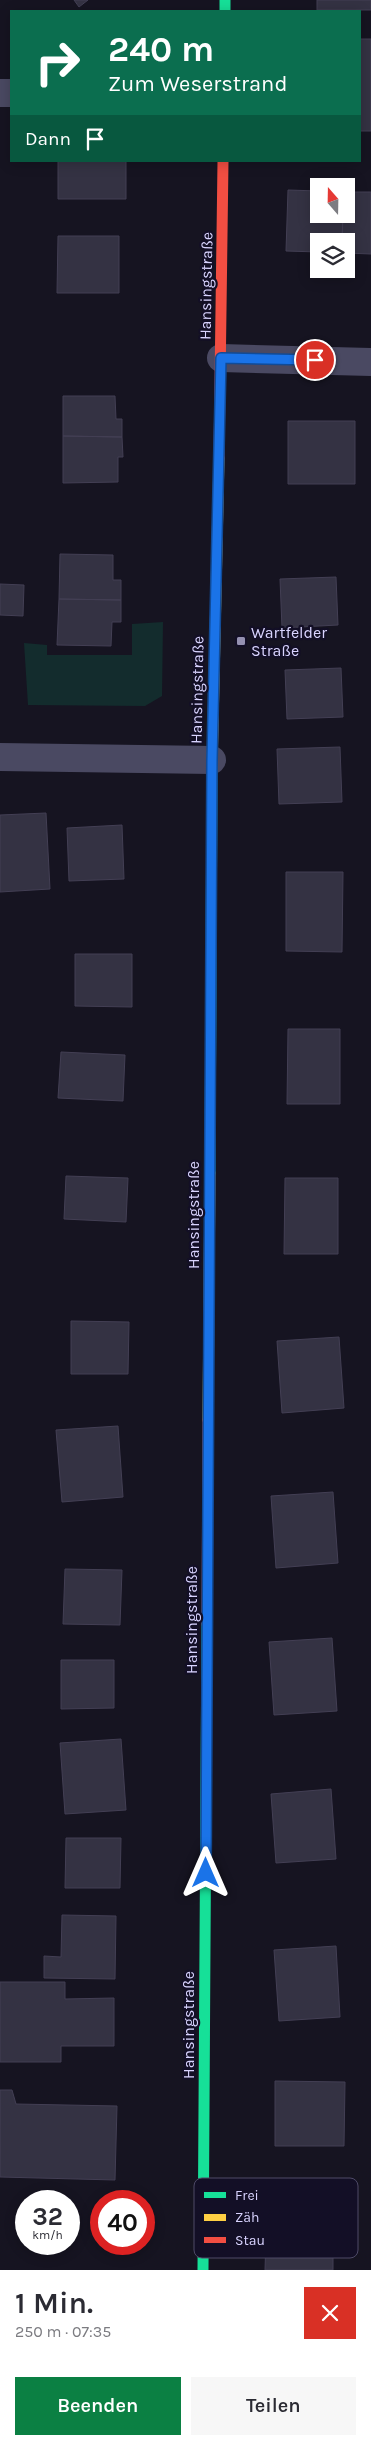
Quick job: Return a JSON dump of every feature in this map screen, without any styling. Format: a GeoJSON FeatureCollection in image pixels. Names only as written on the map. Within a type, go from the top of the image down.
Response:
{"type":"FeatureCollection","features":[{"type":"Feature","properties":{"kind":"street","name":"Hansingstraße"},"geometry":{"type":"LineString","coordinates":[[204,2178],[212,760],[221,358],[223,162]]}},
{"type":"Feature","properties":{"kind":"street"},"geometry":{"type":"LineString","coordinates":[[221,358],[371,362]]}},
{"type":"Feature","properties":{"kind":"street"},"geometry":{"type":"LineString","coordinates":[[0,757],[212,760]]}},
{"type":"Feature","properties":{"kind":"green space"},"geometry":{"type":"Polygon","coordinates":[[[163,622],[162,696],[145,706],[28,705],[24,643],[47,645],[47,655],[132,655],[132,624],[163,622]]]}},
{"type":"Feature","properties":{"kind":"building"},"geometry":{"type":"Polygon","coordinates":[[[74,0],[88,0],[79,7],[74,0]]]}},
{"type":"Feature","properties":{"kind":"building"},"geometry":{"type":"Polygon","coordinates":[[[317,0],[371,0],[371,10],[317,10],[317,0]]]}},
{"type":"Feature","properties":{"kind":"building"},"geometry":{"type":"Polygon","coordinates":[[[361,39],[371,39],[371,131],[361,131],[361,39]]]}},
{"type":"Feature","properties":{"kind":"building"},"geometry":{"type":"Polygon","coordinates":[[[58,162],[126,162],[126,199],[58,199],[58,162]]]}},
{"type":"Feature","properties":{"kind":"building"},"geometry":{"type":"Polygon","coordinates":[[[288,190],[310,191],[310,223],[343,223],[342,233],[310,233],[310,252],[286,251],[288,190]]]}},
{"type":"Feature","properties":{"kind":"building"},"geometry":{"type":"Polygon","coordinates":[[[355,192],[371,192],[371,254],[355,253],[355,233],[342,233],[343,223],[355,223],[355,192]]]}},
{"type":"Feature","properties":{"kind":"building"},"geometry":{"type":"Polygon","coordinates":[[[58,236],[119,236],[119,293],[57,293],[58,236]]]}},
{"type":"Feature","properties":{"kind":"building"},"geometry":{"type":"Polygon","coordinates":[[[63,396],[115,396],[116,419],[122,419],[122,437],[63,436],[63,396]]]}},
{"type":"Feature","properties":{"kind":"building"},"geometry":{"type":"Polygon","coordinates":[[[288,421],[355,421],[355,484],[288,484],[288,421]]]}},
{"type":"Feature","properties":{"kind":"building"},"geometry":{"type":"Polygon","coordinates":[[[63,436],[122,437],[123,457],[118,457],[118,482],[63,483],[63,436]]]}},
{"type":"Feature","properties":{"kind":"building"},"geometry":{"type":"Polygon","coordinates":[[[60,554],[113,555],[113,580],[121,580],[121,600],[59,599],[60,554]]]}},
{"type":"Feature","properties":{"kind":"building"},"geometry":{"type":"Polygon","coordinates":[[[336,577],[338,625],[282,628],[280,579],[336,577]]]}},
{"type":"Feature","properties":{"kind":"building"},"geometry":{"type":"Polygon","coordinates":[[[0,584],[24,585],[23,616],[0,615],[0,584]]]}},
{"type":"Feature","properties":{"kind":"building"},"geometry":{"type":"Polygon","coordinates":[[[59,599],[121,600],[121,622],[112,622],[111,646],[57,645],[59,599]]]}},
{"type":"Feature","properties":{"kind":"building"},"geometry":{"type":"Polygon","coordinates":[[[341,668],[343,717],[287,719],[285,670],[341,668]]]}},
{"type":"Feature","properties":{"kind":"building"},"geometry":{"type":"Polygon","coordinates":[[[340,747],[342,802],[279,804],[277,749],[340,747]]]}},
{"type":"Feature","properties":{"kind":"building"},"geometry":{"type":"Polygon","coordinates":[[[46,813],[50,889],[0,892],[0,815],[46,813]]]}},
{"type":"Feature","properties":{"kind":"building"},"geometry":{"type":"Polygon","coordinates":[[[122,825],[124,879],[69,881],[67,828],[122,825]]]}},
{"type":"Feature","properties":{"kind":"building"},"geometry":{"type":"Polygon","coordinates":[[[286,872],[343,872],[342,952],[286,951],[286,872]]]}},
{"type":"Feature","properties":{"kind":"building"},"geometry":{"type":"Polygon","coordinates":[[[75,954],[132,954],[132,1007],[75,1006],[75,954]]]}},
{"type":"Feature","properties":{"kind":"building"},"geometry":{"type":"Polygon","coordinates":[[[288,1029],[340,1029],[340,1104],[287,1104],[288,1029]]]}},
{"type":"Feature","properties":{"kind":"building"},"geometry":{"type":"Polygon","coordinates":[[[61,1052],[125,1055],[123,1101],[58,1098],[61,1052]]]}},
{"type":"Feature","properties":{"kind":"building"},"geometry":{"type":"Polygon","coordinates":[[[66,1176],[128,1178],[126,1222],[64,1219],[66,1176]]]}},
{"type":"Feature","properties":{"kind":"building"},"geometry":{"type":"Polygon","coordinates":[[[285,1178],[338,1178],[338,1254],[284,1254],[285,1178]]]}},
{"type":"Feature","properties":{"kind":"building"},"geometry":{"type":"Polygon","coordinates":[[[71,1321],[129,1322],[128,1374],[71,1374],[71,1321]]]}},
{"type":"Feature","properties":{"kind":"building"},"geometry":{"type":"Polygon","coordinates":[[[339,1337],[344,1408],[282,1413],[277,1341],[339,1337]]]}},
{"type":"Feature","properties":{"kind":"building"},"geometry":{"type":"Polygon","coordinates":[[[118,1426],[123,1497],[62,1502],[56,1430],[118,1426]]]}},
{"type":"Feature","properties":{"kind":"building"},"geometry":{"type":"Polygon","coordinates":[[[333,1492],[338,1563],[276,1568],[271,1496],[333,1492]]]}},
{"type":"Feature","properties":{"kind":"building"},"geometry":{"type":"Polygon","coordinates":[[[65,1569],[122,1570],[120,1625],[63,1624],[65,1569]]]}},
{"type":"Feature","properties":{"kind":"building"},"geometry":{"type":"Polygon","coordinates":[[[332,1638],[337,1711],[274,1715],[269,1642],[332,1638]]]}},
{"type":"Feature","properties":{"kind":"building"},"geometry":{"type":"Polygon","coordinates":[[[61,1660],[114,1660],[114,1708],[61,1709],[61,1660]]]}},
{"type":"Feature","properties":{"kind":"building"},"geometry":{"type":"Polygon","coordinates":[[[121,1739],[126,1810],[65,1814],[60,1743],[121,1739]]]}},
{"type":"Feature","properties":{"kind":"building"},"geometry":{"type":"Polygon","coordinates":[[[331,1789],[336,1859],[276,1863],[271,1794],[331,1789]]]}},
{"type":"Feature","properties":{"kind":"building"},"geometry":{"type":"Polygon","coordinates":[[[66,1838],[121,1838],[120,1888],[65,1888],[66,1838]]]}},
{"type":"Feature","properties":{"kind":"building"},"geometry":{"type":"Polygon","coordinates":[[[62,1915],[116,1916],[115,1979],[44,1978],[44,1956],[61,1957],[62,1915]]]}},
{"type":"Feature","properties":{"kind":"building"},"geometry":{"type":"Polygon","coordinates":[[[336,1946],[340,2017],[279,2021],[274,1950],[336,1946]]]}},
{"type":"Feature","properties":{"kind":"building"},"geometry":{"type":"Polygon","coordinates":[[[0,1982],[65,1982],[65,1999],[114,1998],[114,2046],[61,2046],[61,2062],[0,2062],[0,1982]]]}},
{"type":"Feature","properties":{"kind":"building"},"geometry":{"type":"Polygon","coordinates":[[[275,2081],[345,2082],[344,2146],[275,2146],[275,2081]]]}},
{"type":"Feature","properties":{"kind":"building"},"geometry":{"type":"Polygon","coordinates":[[[0,2090],[12,2090],[16,2104],[117,2106],[115,2180],[0,2177],[0,2090]]]}},
{"type":"Feature","properties":{"kind":"building"},"geometry":{"type":"Polygon","coordinates":[[[265,2258],[333,2258],[333,2270],[265,2270],[265,2258]]]}},
{"type":"Feature","properties":{"kind":"traffic: fast"},"geometry":{"type":"LineString","coordinates":[[225,0],[225,10]]}},
{"type":"Feature","properties":{"kind":"traffic: fast"},"geometry":{"type":"LineString","coordinates":[[210,1173],[212,771]]}},
{"type":"Feature","properties":{"kind":"traffic: fast"},"geometry":{"type":"LineString","coordinates":[[204,2178],[207,1624]]}},
{"type":"Feature","properties":{"kind":"traffic: fast"},"geometry":{"type":"LineString","coordinates":[[203,2258],[203,2270]]}},
{"type":"Feature","properties":{"kind":"traffic: slow"},"geometry":{"type":"LineString","coordinates":[[212,771],[219,458]]}},
{"type":"Feature","properties":{"kind":"traffic: slow"},"geometry":{"type":"LineString","coordinates":[[208,1420],[210,1173]]}},
{"type":"Feature","properties":{"kind":"traffic: jam"},"geometry":{"type":"LineString","coordinates":[[219,458],[223,162]]}},
{"type":"Feature","properties":{"kind":"traffic: jam"},"geometry":{"type":"LineString","coordinates":[[207,1624],[208,1420]]}},
{"type":"Feature","properties":{"kind":"place","name":"Wartfelder Straße"},"geometry":{"type":"Point","coordinates":[241,641]}},
{"type":"Feature","properties":{"kind":"route"},"geometry":{"type":"LineString","coordinates":[[206,1873],[212,760],[221,358],[315,360]]}}]}
